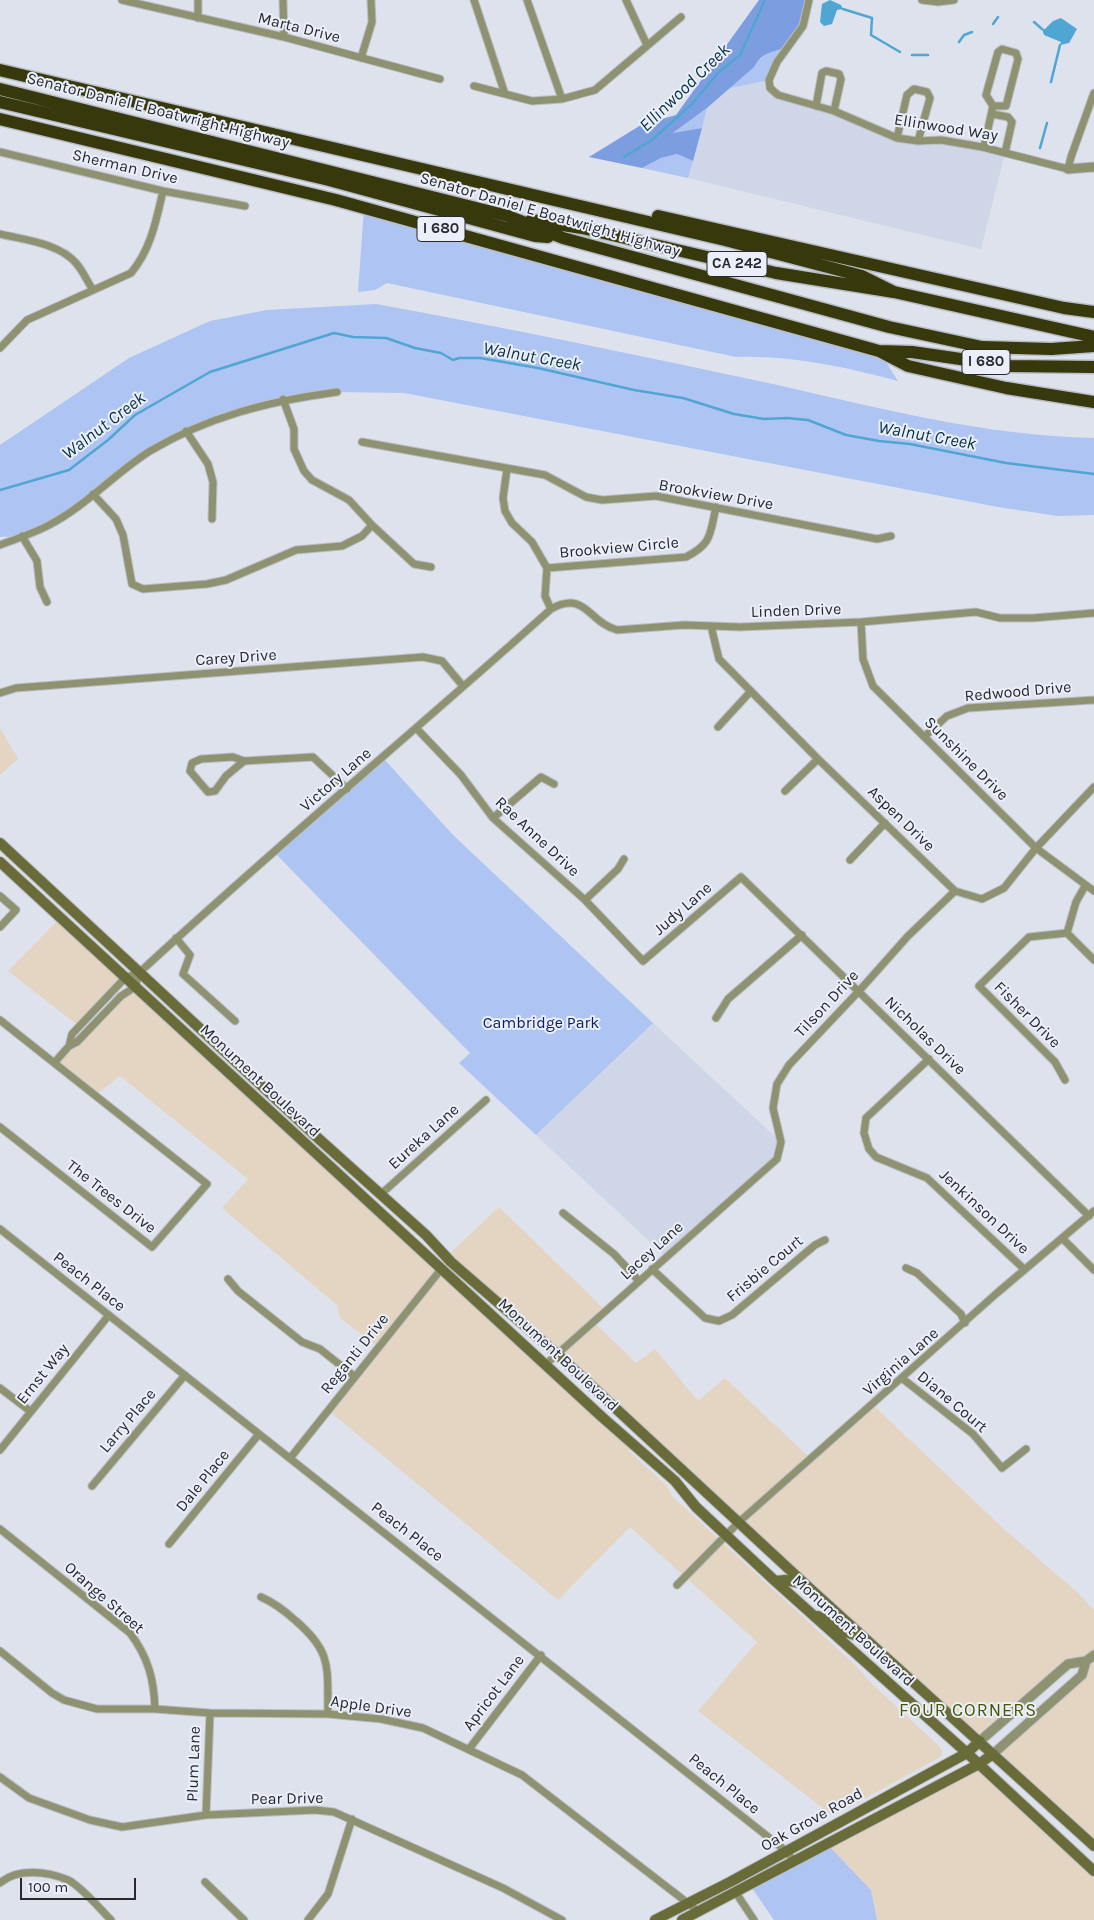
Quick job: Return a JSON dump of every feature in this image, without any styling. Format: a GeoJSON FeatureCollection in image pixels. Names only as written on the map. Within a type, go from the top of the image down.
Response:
{"type":"FeatureCollection","features":[{"type":"Feature","properties":{"kind":"highway"},"geometry":{"type":"LineString","coordinates":[[0,70],[725,240],[862,276],[894,292]]}},
{"type":"Feature","properties":{"kind":"highway","name":"Senator Daniel E Boatwright Highway"},"geometry":{"type":"LineString","coordinates":[[0,89],[508,216],[563,238],[889,327],[982,347],[1051,349],[1094,346]]}},
{"type":"Feature","properties":{"kind":"highway","name":"I 680"},"geometry":{"type":"LineString","coordinates":[[0,102],[338,182],[535,236],[563,238]]}},
{"type":"Feature","properties":{"kind":"highway","name":"I 680"},"geometry":{"type":"LineString","coordinates":[[0,119],[336,200],[879,351],[912,352],[1009,366],[1094,367]]}},
{"type":"Feature","properties":{"kind":"highway"},"geometry":{"type":"LineString","coordinates":[[569,203],[607,206],[686,221],[958,285],[1064,308],[1094,312]]}},
{"type":"Feature","properties":{"kind":"highway","name":"CA 242"},"geometry":{"type":"LineString","coordinates":[[508,216],[582,228],[776,273],[894,292],[1012,317],[1094,337]]}},
{"type":"Feature","properties":{"kind":"highway"},"geometry":{"type":"LineString","coordinates":[[879,351],[908,366],[1006,388],[1094,402]]}},
{"type":"Feature","properties":{"kind":"main road","name":"Monument Boulevard"},"geometry":{"type":"LineString","coordinates":[[0,843],[380,1195],[426,1235],[451,1262],[556,1353],[805,1584],[1094,1846]]}},
{"type":"Feature","properties":{"kind":"main road","name":"Monument Boulevard"},"geometry":{"type":"LineString","coordinates":[[0,862],[674,1481],[696,1507],[774,1581],[967,1753],[1094,1871]]}},
{"type":"Feature","properties":{"kind":"main road"},"geometry":{"type":"LineString","coordinates":[[774,1581],[785,1580],[805,1584]]}},
{"type":"Feature","properties":{"kind":"main road"},"geometry":{"type":"LineString","coordinates":[[808,1611],[831,1622],[849,1635],[862,1636]]}},
{"type":"Feature","properties":{"kind":"main road","name":"Oak Grove Road"},"geometry":{"type":"LineString","coordinates":[[655,1920],[967,1753],[980,1741]]}},
{"type":"Feature","properties":{"kind":"main road","name":"Oak Grove Road"},"geometry":{"type":"LineString","coordinates":[[682,1920],[979,1764],[993,1754]]}},
{"type":"Feature","properties":{"kind":"street","name":"Marta Drive"},"geometry":{"type":"LineString","coordinates":[[122,0],[284,38],[440,79]]}},
{"type":"Feature","properties":{"kind":"street"},"geometry":{"type":"LineString","coordinates":[[198,0],[198,18]]}},
{"type":"Feature","properties":{"kind":"street"},"geometry":{"type":"LineString","coordinates":[[283,0],[284,38]]}},
{"type":"Feature","properties":{"kind":"street"},"geometry":{"type":"LineString","coordinates":[[361,58],[372,22],[372,0]]}},
{"type":"Feature","properties":{"kind":"street"},"geometry":{"type":"LineString","coordinates":[[474,0],[505,94]]}},
{"type":"Feature","properties":{"kind":"street"},"geometry":{"type":"LineString","coordinates":[[527,0],[562,99]]}},
{"type":"Feature","properties":{"kind":"street"},"geometry":{"type":"LineString","coordinates":[[626,0],[647,45]]}},
{"type":"Feature","properties":{"kind":"street","name":"Ellinwood Way"},"geometry":{"type":"LineString","coordinates":[[809,0],[803,26],[777,62],[769,80],[770,88],[778,95],[834,110],[897,138],[918,141],[941,140],[984,147],[1068,169],[1094,167]]}},
{"type":"Feature","properties":{"kind":"street"},"geometry":{"type":"LineString","coordinates":[[922,0],[938,2],[954,0]]}},
{"type":"Feature","properties":{"kind":"street"},"geometry":{"type":"LineString","coordinates":[[474,86],[532,101],[562,99],[595,90],[681,17]]}},
{"type":"Feature","properties":{"kind":"street"},"geometry":{"type":"LineString","coordinates":[[984,147],[993,106],[986,95],[998,52],[1002,49],[1017,55],[1006,106],[993,106]]}},
{"type":"Feature","properties":{"kind":"street"},"geometry":{"type":"LineString","coordinates":[[816,106],[822,72],[826,71],[839,74],[841,79],[834,110]]}},
{"type":"Feature","properties":{"kind":"street"},"geometry":{"type":"LineString","coordinates":[[897,138],[908,95],[914,89],[927,92],[930,98],[918,141]]}},
{"type":"Feature","properties":{"kind":"street"},"geometry":{"type":"LineString","coordinates":[[1068,169],[1070,157],[1094,93]]}},
{"type":"Feature","properties":{"kind":"street"},"geometry":{"type":"LineString","coordinates":[[992,114],[1008,117],[1012,122],[1005,153]]}},
{"type":"Feature","properties":{"kind":"street","name":"Sherman Drive"},"geometry":{"type":"LineString","coordinates":[[0,152],[163,190],[245,206]]}},
{"type":"Feature","properties":{"kind":"street"},"geometry":{"type":"LineString","coordinates":[[0,348],[3,340],[27,320],[131,273],[141,261],[150,243],[163,190]]}},
{"type":"Feature","properties":{"kind":"street"},"geometry":{"type":"LineString","coordinates":[[0,234],[51,247],[68,255],[76,263],[93,290]]}},
{"type":"Feature","properties":{"kind":"street"},"geometry":{"type":"LineString","coordinates":[[0,545],[50,525],[148,452],[186,431],[238,411],[283,399],[337,392]]}},
{"type":"Feature","properties":{"kind":"street"},"geometry":{"type":"LineString","coordinates":[[283,399],[294,429],[294,449],[304,471],[312,480],[349,500],[372,525],[414,564],[431,567]]}},
{"type":"Feature","properties":{"kind":"street"},"geometry":{"type":"LineString","coordinates":[[186,431],[208,464],[213,482],[212,519]]}},
{"type":"Feature","properties":{"kind":"street","name":"Brookview Drive"},"geometry":{"type":"LineString","coordinates":[[362,442],[545,475],[586,496],[602,500],[656,496],[878,539],[892,536]]}},
{"type":"Feature","properties":{"kind":"street","name":"Brookview Circle"},"geometry":{"type":"LineString","coordinates":[[507,469],[503,498],[505,511],[512,523],[532,542],[547,568],[686,557],[703,549],[710,535],[716,508]]}},
{"type":"Feature","properties":{"kind":"street"},"geometry":{"type":"LineString","coordinates":[[93,494],[116,519],[125,541],[132,584],[143,589],[207,584],[226,580],[296,550],[342,546],[362,536],[372,525]]}},
{"type":"Feature","properties":{"kind":"street"},"geometry":{"type":"LineString","coordinates":[[22,536],[37,561],[40,587],[47,602]]}},
{"type":"Feature","properties":{"kind":"street"},"geometry":{"type":"LineString","coordinates":[[547,568],[545,596],[552,609]]}},
{"type":"Feature","properties":{"kind":"street","name":"Linden Drive"},"geometry":{"type":"LineString","coordinates":[[552,609],[562,603],[573,602],[580,604],[607,627],[617,630],[861,622],[976,612],[1000,618],[1033,618],[1094,613]]}},
{"type":"Feature","properties":{"kind":"street","name":"Victory Lane"},"geometry":{"type":"LineString","coordinates":[[140,972],[176,938],[552,609]]}},
{"type":"Feature","properties":{"kind":"street","name":"Sunshine Drive"},"geometry":{"type":"LineString","coordinates":[[861,622],[863,659],[873,686],[1036,848],[1094,891]]}},
{"type":"Feature","properties":{"kind":"street","name":"Aspen Drive"},"geometry":{"type":"LineString","coordinates":[[711,626],[720,660],[818,759],[955,891],[982,899],[1004,888],[1036,848],[1094,787]]}},
{"type":"Feature","properties":{"kind":"street","name":"Carey Drive"},"geometry":{"type":"LineString","coordinates":[[0,693],[16,688],[423,658],[442,661],[463,686]]}},
{"type":"Feature","properties":{"kind":"street"},"geometry":{"type":"LineString","coordinates":[[718,726],[751,691]]}},
{"type":"Feature","properties":{"kind":"street","name":"Redwood Drive"},"geometry":{"type":"LineString","coordinates":[[924,737],[947,716],[968,708],[1094,700]]}},
{"type":"Feature","properties":{"kind":"street","name":"Rae Anne Drive"},"geometry":{"type":"LineString","coordinates":[[417,729],[461,775],[493,818],[585,900],[644,961]]}},
{"type":"Feature","properties":{"kind":"street"},"geometry":{"type":"LineString","coordinates":[[244,761],[211,792],[208,792],[190,770],[195,760],[233,757],[244,761],[313,757],[347,790]]}},
{"type":"Feature","properties":{"kind":"street"},"geometry":{"type":"LineString","coordinates":[[785,792],[818,759]]}},
{"type":"Feature","properties":{"kind":"street"},"geometry":{"type":"LineString","coordinates":[[493,818],[541,777],[554,784]]}},
{"type":"Feature","properties":{"kind":"street"},"geometry":{"type":"LineString","coordinates":[[850,860],[885,823]]}},
{"type":"Feature","properties":{"kind":"street"},"geometry":{"type":"LineString","coordinates":[[585,900],[618,869],[624,859]]}},
{"type":"Feature","properties":{"kind":"street","name":"Nicholas Drive"},"geometry":{"type":"LineString","coordinates":[[741,877],[929,1060],[1092,1213]]}},
{"type":"Feature","properties":{"kind":"street","name":"Judy Lane"},"geometry":{"type":"LineString","coordinates":[[644,961],[741,877]]}},
{"type":"Feature","properties":{"kind":"street"},"geometry":{"type":"LineString","coordinates":[[1085,886],[1076,902],[1067,934],[1094,960]]}},
{"type":"Feature","properties":{"kind":"street","name":"Tilson Drive"},"geometry":{"type":"LineString","coordinates":[[777,1159],[781,1142],[773,1108],[777,1084],[789,1065],[860,992],[908,936],[955,891]]}},
{"type":"Feature","properties":{"kind":"street"},"geometry":{"type":"LineString","coordinates":[[0,896],[16,910],[0,927]]}},
{"type":"Feature","properties":{"kind":"street","name":"Fisher Drive"},"geometry":{"type":"LineString","coordinates":[[1064,1080],[1055,1062],[979,986],[1029,937],[1067,934]]}},
{"type":"Feature","properties":{"kind":"street"},"geometry":{"type":"LineString","coordinates":[[716,1018],[728,999],[802,935]]}},
{"type":"Feature","properties":{"kind":"street"},"geometry":{"type":"LineString","coordinates":[[176,938],[190,956],[183,974],[235,1020]]}},
{"type":"Feature","properties":{"kind":"street"},"geometry":{"type":"LineString","coordinates":[[70,1046],[72,1034],[125,978],[140,972]]}},
{"type":"Feature","properties":{"kind":"street"},"geometry":{"type":"LineString","coordinates":[[56,1062],[121,996],[135,987],[140,972]]}},
{"type":"Feature","properties":{"kind":"street","name":"The Trees Drive"},"geometry":{"type":"LineString","coordinates":[[0,1020],[56,1062],[207,1184],[152,1247],[0,1127]]}},
{"type":"Feature","properties":{"kind":"street","name":"Jenkinson Drive"},"geometry":{"type":"LineString","coordinates":[[929,1060],[866,1118],[864,1133],[869,1149],[876,1157],[927,1178],[1024,1269]]}},
{"type":"Feature","properties":{"kind":"street","name":"Eureka Lane"},"geometry":{"type":"LineString","coordinates":[[380,1195],[486,1100]]}},
{"type":"Feature","properties":{"kind":"street","name":"Lacey Lane"},"geometry":{"type":"LineString","coordinates":[[546,1364],[556,1353],[777,1159]]}},
{"type":"Feature","properties":{"kind":"street"},"geometry":{"type":"LineString","coordinates":[[563,1213],[614,1254],[640,1281]]}},
{"type":"Feature","properties":{"kind":"street","name":"Virginia Lane"},"geometry":{"type":"LineString","coordinates":[[677,1585],[739,1522],[903,1379],[1024,1269],[1092,1213]]}},
{"type":"Feature","properties":{"kind":"street","name":"Peach Place"},"geometry":{"type":"LineString","coordinates":[[0,1229],[541,1655],[786,1851],[794,1861]]}},
{"type":"Feature","properties":{"kind":"street"},"geometry":{"type":"LineString","coordinates":[[1062,1238],[1094,1270]]}},
{"type":"Feature","properties":{"kind":"street","name":"Frisbie Court"},"geometry":{"type":"LineString","coordinates":[[652,1269],[705,1318],[718,1321],[732,1315],[815,1245],[825,1240]]}},
{"type":"Feature","properties":{"kind":"street","name":"Reganti Drive"},"geometry":{"type":"LineString","coordinates":[[290,1457],[442,1268]]}},
{"type":"Feature","properties":{"kind":"street"},"geometry":{"type":"LineString","coordinates":[[906,1268],[917,1273],[961,1314],[966,1323]]}},
{"type":"Feature","properties":{"kind":"street"},"geometry":{"type":"LineString","coordinates":[[228,1280],[238,1291],[302,1342],[320,1349],[354,1376]]}},
{"type":"Feature","properties":{"kind":"street","name":"Ernst Way"},"geometry":{"type":"LineString","coordinates":[[0,1450],[109,1315]]}},
{"type":"Feature","properties":{"kind":"street","name":"Larry Place"},"geometry":{"type":"LineString","coordinates":[[92,1486],[185,1375]]}},
{"type":"Feature","properties":{"kind":"street","name":"Diane Court"},"geometry":{"type":"LineString","coordinates":[[903,1379],[973,1434],[1002,1468],[1026,1449]]}},
{"type":"Feature","properties":{"kind":"street"},"geometry":{"type":"LineString","coordinates":[[0,1388],[30,1411]]}},
{"type":"Feature","properties":{"kind":"street","name":"Dale Place"},"geometry":{"type":"LineString","coordinates":[[170,1544],[259,1434]]}},
{"type":"Feature","properties":{"kind":"street","name":"Orange Street"},"geometry":{"type":"LineString","coordinates":[[0,1529],[130,1634],[142,1649],[151,1670],[155,1686],[155,1709]]}},
{"type":"Feature","properties":{"kind":"street"},"geometry":{"type":"LineString","coordinates":[[261,1597],[274,1602],[314,1636],[324,1654],[328,1668],[328,1714]]}},
{"type":"Feature","properties":{"kind":"street","name":"Apple Drive"},"geometry":{"type":"LineString","coordinates":[[0,1651],[52,1693],[64,1700],[97,1709],[155,1709],[210,1713],[328,1714],[381,1719],[423,1728],[522,1775],[698,1912]]}},
{"type":"Feature","properties":{"kind":"street","name":"Apricot Lane"},"geometry":{"type":"LineString","coordinates":[[469,1749],[541,1655]]}},
{"type":"Feature","properties":{"kind":"street"},"geometry":{"type":"LineString","coordinates":[[980,1741],[1068,1664],[1086,1661],[1094,1655]]}},
{"type":"Feature","properties":{"kind":"street"},"geometry":{"type":"LineString","coordinates":[[993,1754],[1082,1675],[1086,1661]]}},
{"type":"Feature","properties":{"kind":"street","name":"Plum Lane"},"geometry":{"type":"LineString","coordinates":[[206,1815],[210,1713]]}},
{"type":"Feature","properties":{"kind":"street","name":"Pear Drive"},"geometry":{"type":"LineString","coordinates":[[0,1777],[29,1798],[90,1820],[122,1827],[206,1815],[315,1810],[334,1812],[502,1888],[562,1920]]}},
{"type":"Feature","properties":{"kind":"street"},"geometry":{"type":"LineString","coordinates":[[308,1920],[328,1894],[352,1819]]}},
{"type":"Feature","properties":{"kind":"street"},"geometry":{"type":"LineString","coordinates":[[0,1883],[11,1875],[22,1872],[53,1875],[69,1880],[111,1920]]}},
{"type":"Feature","properties":{"kind":"street"},"geometry":{"type":"LineString","coordinates":[[206,1882],[244,1920]]}},
{"type":"Feature","properties":{"kind":"street"},"geometry":{"type":"LineString","coordinates":[[736,1893],[754,1920]]}},
{"type":"Feature","properties":{"kind":"shaded area"},"geometry":{"type":"Polygon","coordinates":[[[759,0],[809,0],[803,25],[797,37],[789,45],[762,57],[754,67],[707,108],[673,133],[702,128],[693,161],[677,154],[661,158],[642,168],[589,157],[641,125],[676,115],[759,0]]]}},
{"type":"Feature","properties":{"kind":"shaded area"},"geometry":{"type":"Polygon","coordinates":[[[830,0],[841,5],[843,9],[837,10],[832,24],[824,26],[820,22],[822,4],[830,0]]]}},
{"type":"Feature","properties":{"kind":"shaded area"},"geometry":{"type":"Polygon","coordinates":[[[1061,18],[1077,29],[1069,43],[1060,45],[1061,42],[1044,35],[1042,29],[1045,29],[1053,21],[1061,18]]]}},
{"type":"Feature","properties":{"kind":"shaded area"},"geometry":{"type":"Polygon","coordinates":[[[769,80],[779,95],[834,111],[897,138],[941,140],[1005,153],[981,249],[688,178],[707,108],[726,89],[769,80]]]}},
{"type":"Feature","properties":{"kind":"shaded area"},"geometry":{"type":"Polygon","coordinates":[[[0,728],[18,759],[0,775],[0,728]]]}},
{"type":"Feature","properties":{"kind":"shaded area"},"geometry":{"type":"Polygon","coordinates":[[[60,918],[125,978],[80,1027],[8,971],[60,918]]]}},
{"type":"Feature","properties":{"kind":"shaded area"},"geometry":{"type":"Polygon","coordinates":[[[135,987],[635,1445],[629,1451],[667,1486],[672,1496],[857,1667],[871,1683],[938,1745],[942,1750],[942,1756],[833,1816],[698,1711],[757,1642],[630,1527],[558,1600],[328,1410],[379,1347],[340,1318],[337,1305],[222,1208],[248,1179],[120,1076],[96,1095],[56,1062],[135,987]]]}},
{"type":"Feature","properties":{"kind":"shaded area"},"geometry":{"type":"Polygon","coordinates":[[[653,1023],[781,1142],[777,1159],[666,1257],[536,1135],[653,1023]]]}},
{"type":"Feature","properties":{"kind":"shaded area"},"geometry":{"type":"Polygon","coordinates":[[[499,1207],[605,1310],[593,1321],[636,1363],[655,1349],[698,1401],[725,1378],[811,1459],[873,1405],[1005,1530],[1078,1593],[1094,1610],[1094,1846],[993,1754],[1081,1675],[1086,1661],[1068,1664],[980,1741],[446,1257],[499,1207]]]}},
{"type":"Feature","properties":{"kind":"shaded area"},"geometry":{"type":"Polygon","coordinates":[[[979,1764],[1094,1871],[1094,1920],[877,1920],[871,1890],[827,1844],[979,1764]]]}},
{"type":"Feature","properties":{"kind":"green space"},"geometry":{"type":"Polygon","coordinates":[[[790,45],[769,80],[726,89],[769,51],[790,45]]]}},
{"type":"Feature","properties":{"kind":"green space"},"geometry":{"type":"Polygon","coordinates":[[[707,108],[702,128],[672,134],[707,108]]]}},
{"type":"Feature","properties":{"kind":"green space"},"geometry":{"type":"Polygon","coordinates":[[[677,154],[693,161],[688,178],[642,168],[661,158],[677,154]]]}},
{"type":"Feature","properties":{"kind":"green space"},"geometry":{"type":"Polygon","coordinates":[[[364,208],[879,351],[898,381],[858,371],[797,360],[736,357],[387,283],[375,290],[358,292],[364,208]]]}},
{"type":"Feature","properties":{"kind":"green space"},"geometry":{"type":"Polygon","coordinates":[[[376,304],[624,353],[932,419],[1013,432],[1094,438],[1094,515],[1058,516],[998,507],[404,393],[337,392],[239,411],[148,452],[50,525],[22,536],[0,537],[0,445],[129,358],[210,321],[267,310],[376,304]]]}},
{"type":"Feature","properties":{"kind":"green space","name":"Cambridge Park"},"geometry":{"type":"Polygon","coordinates":[[[383,758],[454,836],[653,1023],[536,1135],[459,1063],[470,1053],[274,852],[383,758]]]}},
{"type":"Feature","properties":{"kind":"green space"},"geometry":{"type":"Polygon","coordinates":[[[827,1844],[871,1890],[877,1920],[774,1920],[750,1885],[827,1844]]]}},
{"type":"Feature","properties":{"kind":"waterway","name":"Ellinwood Creek"},"geometry":{"type":"LineString","coordinates":[[624,157],[652,140],[692,104],[718,73],[740,55],[765,0]]}},
{"type":"Feature","properties":{"kind":"waterway"},"geometry":{"type":"LineString","coordinates":[[843,9],[872,18],[871,35],[900,52]]}},
{"type":"Feature","properties":{"kind":"waterway"},"geometry":{"type":"LineString","coordinates":[[993,24],[998,17]]}},
{"type":"Feature","properties":{"kind":"waterway"},"geometry":{"type":"LineString","coordinates":[[1034,22],[1042,29]]}},
{"type":"Feature","properties":{"kind":"waterway"},"geometry":{"type":"LineString","coordinates":[[959,42],[964,35],[972,32]]}},
{"type":"Feature","properties":{"kind":"waterway"},"geometry":{"type":"LineString","coordinates":[[1051,82],[1060,45]]}},
{"type":"Feature","properties":{"kind":"waterway"},"geometry":{"type":"LineString","coordinates":[[912,55],[928,55]]}},
{"type":"Feature","properties":{"kind":"waterway"},"geometry":{"type":"LineString","coordinates":[[1040,148],[1047,123]]}},
{"type":"Feature","properties":{"kind":"waterway","name":"Walnut Creek"},"geometry":{"type":"LineString","coordinates":[[0,490],[69,470],[108,440],[135,415],[210,372],[334,333],[353,337],[386,338],[415,348],[441,353],[453,360],[459,358],[480,358],[538,368],[634,390],[683,398],[734,414],[764,419],[787,418],[808,420],[846,435],[910,444],[1006,463],[1094,474]]}},
{"type":"Feature","properties":{"kind":"district","name":"FOUR CORNERS"},"geometry":{"type":"Point","coordinates":[968,1711]}}]}
